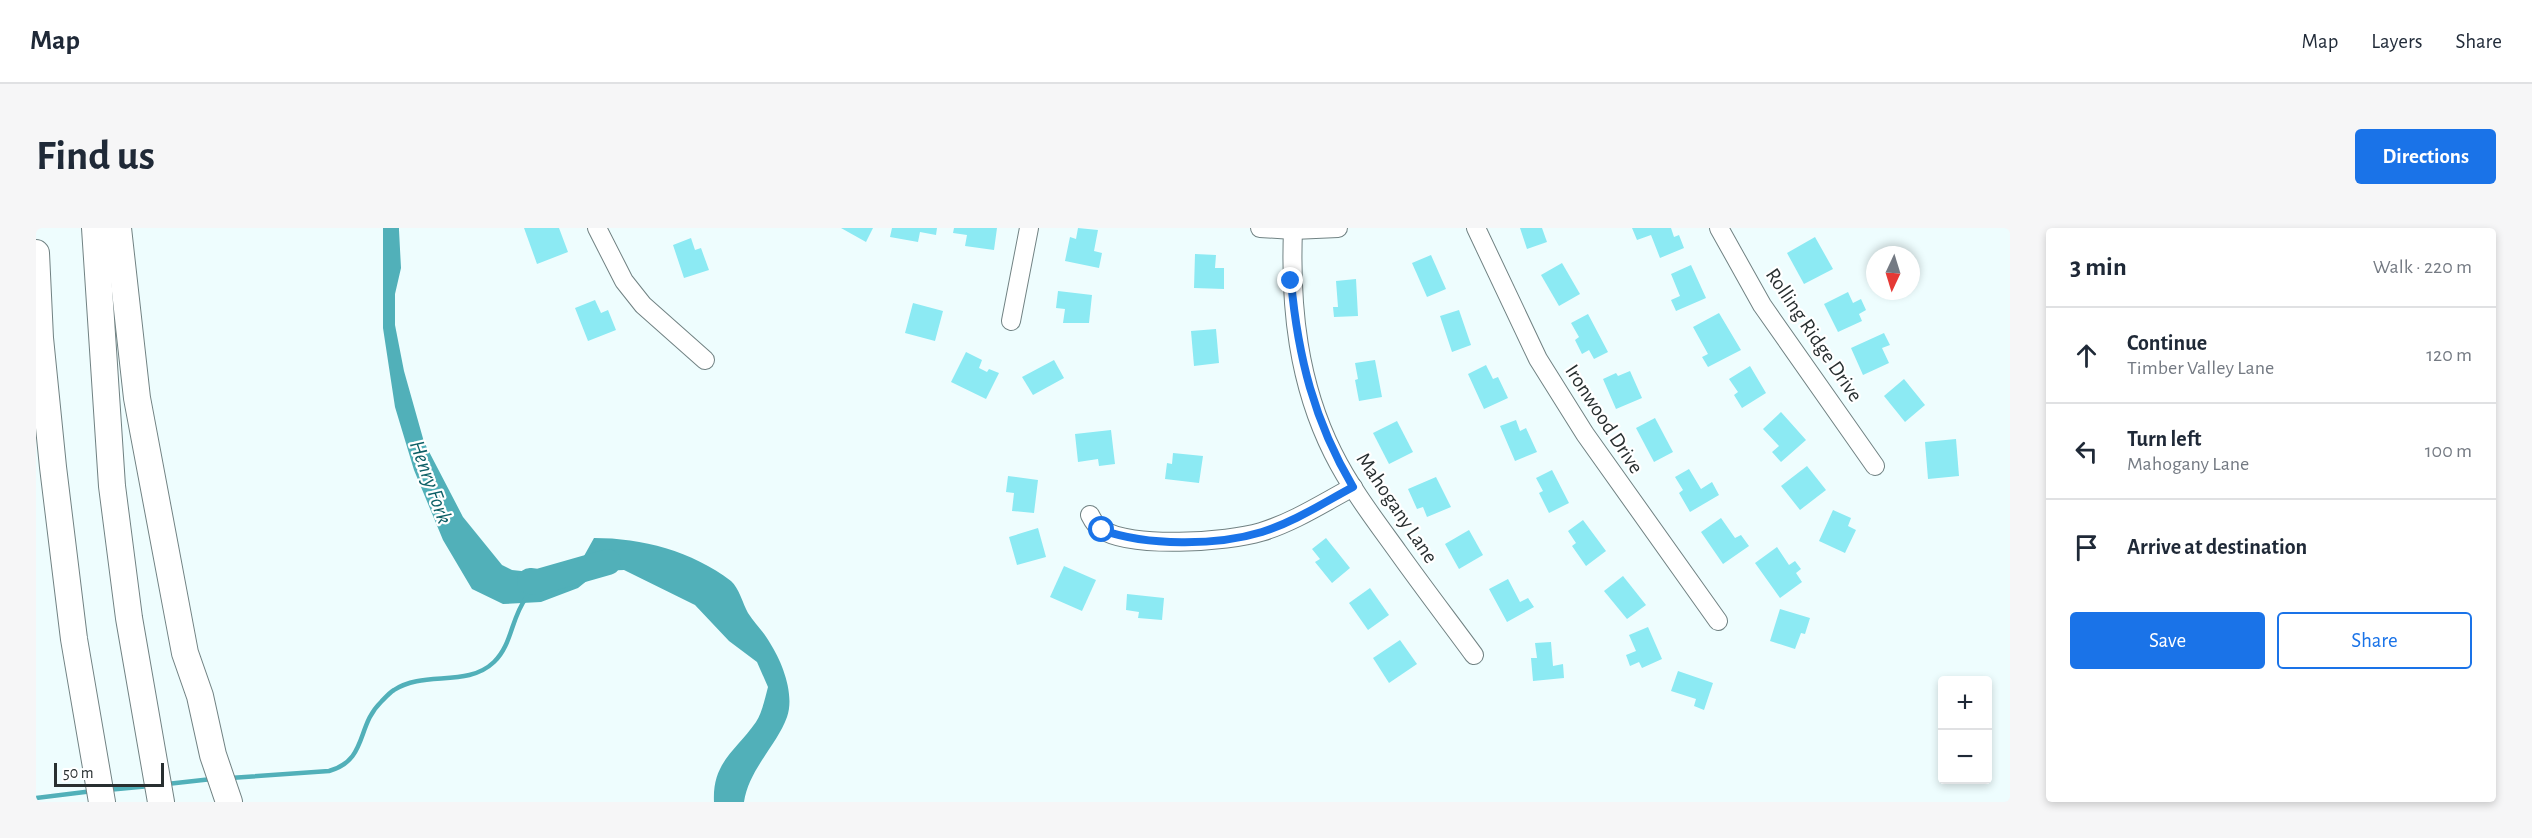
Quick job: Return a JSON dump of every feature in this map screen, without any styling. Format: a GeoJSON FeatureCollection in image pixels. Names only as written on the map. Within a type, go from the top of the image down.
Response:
{"type":"FeatureCollection","features":[{"type":"Feature","properties":{"kind":"highway"},"geometry":{"type":"LineString","coordinates":[[95,228],[112,486],[129,618],[161,802]]}},
{"type":"Feature","properties":{"kind":"highway"},"geometry":{"type":"LineString","coordinates":[[118,228],[137,398],[185,653],[188,698],[209,802]]}},
{"type":"Feature","properties":{"kind":"highway"},"geometry":{"type":"LineString","coordinates":[[36,254],[40,338],[53,467],[74,639],[102,802]]}},
{"type":"Feature","properties":{"kind":"highway"},"geometry":{"type":"LineString","coordinates":[[185,653],[200,696],[213,756],[229,802]]}},
{"type":"Feature","properties":{"kind":"street"},"geometry":{"type":"LineString","coordinates":[[597,228],[624,280],[643,305],[705,360]]}},
{"type":"Feature","properties":{"kind":"street"},"geometry":{"type":"LineString","coordinates":[[1011,321],[1029,228]]}},
{"type":"Feature","properties":{"kind":"street"},"geometry":{"type":"LineString","coordinates":[[1260,228],[1293,230],[1338,228]]}},
{"type":"Feature","properties":{"kind":"street","name":"Ironwood Drive"},"geometry":{"type":"LineString","coordinates":[[1476,228],[1538,359],[1598,452],[1718,621]]}},
{"type":"Feature","properties":{"kind":"street","name":"Rolling Ridge Drive"},"geometry":{"type":"LineString","coordinates":[[1719,228],[1762,305],[1875,466]]}},
{"type":"Feature","properties":{"kind":"street","name":"Mahogany Lane"},"geometry":{"type":"LineString","coordinates":[[1293,230],[1291,281],[1301,359],[1312,400],[1332,452],[1369,513],[1474,655]]}},
{"type":"Feature","properties":{"kind":"street"},"geometry":{"type":"LineString","coordinates":[[1090,515],[1102,530],[1123,537],[1169,541],[1236,538],[1262,532],[1295,519],[1353,487]]}},
{"type":"Feature","properties":{"kind":"water"},"geometry":{"type":"Polygon","coordinates":[[[383,228],[399,228],[401,268],[395,294],[395,325],[404,371],[424,442],[463,517],[502,565],[512,570],[558,575],[574,574],[594,538],[630,540],[683,554],[716,571],[731,581],[736,588],[748,613],[768,639],[779,659],[786,679],[789,698],[787,717],[751,779],[744,802],[714,802],[714,788],[721,767],[758,718],[768,687],[757,662],[729,641],[695,605],[624,570],[599,571],[578,588],[541,602],[503,604],[472,589],[443,540],[414,470],[395,407],[383,328],[383,228]]]}},
{"type":"Feature","properties":{"kind":"building"},"geometry":{"type":"Polygon","coordinates":[[[524,228],[559,228],[568,252],[537,264],[524,228]]]}},
{"type":"Feature","properties":{"kind":"building"},"geometry":{"type":"Polygon","coordinates":[[[841,228],[873,228],[866,242],[841,228]]]}},
{"type":"Feature","properties":{"kind":"building"},"geometry":{"type":"Polygon","coordinates":[[[892,228],[937,228],[936,235],[920,232],[918,242],[890,237],[892,228]]]}},
{"type":"Feature","properties":{"kind":"building"},"geometry":{"type":"Polygon","coordinates":[[[954,228],[997,228],[994,250],[965,246],[967,235],[953,233],[954,228]]]}},
{"type":"Feature","properties":{"kind":"building"},"geometry":{"type":"Polygon","coordinates":[[[1078,228],[1098,230],[1094,251],[1102,253],[1099,268],[1065,261],[1070,237],[1076,239],[1078,228]]]}},
{"type":"Feature","properties":{"kind":"building"},"geometry":{"type":"Polygon","coordinates":[[[1520,228],[1542,228],[1547,242],[1527,249],[1520,228]]]}},
{"type":"Feature","properties":{"kind":"building"},"geometry":{"type":"Polygon","coordinates":[[[1632,228],[1671,228],[1674,237],[1679,235],[1684,248],[1660,258],[1651,235],[1637,240],[1632,228]]]}},
{"type":"Feature","properties":{"kind":"building"},"geometry":{"type":"Polygon","coordinates":[[[1815,237],[1833,269],[1804,284],[1787,253],[1815,237]]]}},
{"type":"Feature","properties":{"kind":"building"},"geometry":{"type":"Polygon","coordinates":[[[691,238],[695,250],[701,248],[709,270],[684,278],[673,245],[691,238]]]}},
{"type":"Feature","properties":{"kind":"building"},"geometry":{"type":"Polygon","coordinates":[[[1195,254],[1216,255],[1215,268],[1224,268],[1224,289],[1194,288],[1195,254]]]}},
{"type":"Feature","properties":{"kind":"building"},"geometry":{"type":"Polygon","coordinates":[[[1431,255],[1446,289],[1427,297],[1412,263],[1431,255]]]}},
{"type":"Feature","properties":{"kind":"building"},"geometry":{"type":"Polygon","coordinates":[[[1562,263],[1580,294],[1559,306],[1541,275],[1562,263]]]}},
{"type":"Feature","properties":{"kind":"building"},"geometry":{"type":"Polygon","coordinates":[[[1691,265],[1706,298],[1676,311],[1671,300],[1680,296],[1671,274],[1691,265]]]}},
{"type":"Feature","properties":{"kind":"building"},"geometry":{"type":"Polygon","coordinates":[[[1356,279],[1358,316],[1334,317],[1333,307],[1338,307],[1336,281],[1356,279]]]}},
{"type":"Feature","properties":{"kind":"building"},"geometry":{"type":"Polygon","coordinates":[[[1058,291],[1092,295],[1089,323],[1063,323],[1065,309],[1056,308],[1058,291]]]}},
{"type":"Feature","properties":{"kind":"building"},"geometry":{"type":"Polygon","coordinates":[[[1848,292],[1853,303],[1861,299],[1866,310],[1859,314],[1862,321],[1838,332],[1824,304],[1848,292]]]}},
{"type":"Feature","properties":{"kind":"building"},"geometry":{"type":"Polygon","coordinates":[[[595,300],[601,313],[608,310],[616,330],[588,341],[575,308],[595,300]]]}},
{"type":"Feature","properties":{"kind":"building"},"geometry":{"type":"Polygon","coordinates":[[[913,303],[943,311],[935,341],[905,333],[913,303]]]}},
{"type":"Feature","properties":{"kind":"building"},"geometry":{"type":"Polygon","coordinates":[[[1459,310],[1471,345],[1452,352],[1440,316],[1459,310]]]}},
{"type":"Feature","properties":{"kind":"building"},"geometry":{"type":"Polygon","coordinates":[[[1719,313],[1741,350],[1708,367],[1702,357],[1708,354],[1693,327],[1719,313]]]}},
{"type":"Feature","properties":{"kind":"building"},"geometry":{"type":"Polygon","coordinates":[[[1588,314],[1608,352],[1594,359],[1589,350],[1582,354],[1575,340],[1579,337],[1571,323],[1588,314]]]}},
{"type":"Feature","properties":{"kind":"building"},"geometry":{"type":"Polygon","coordinates":[[[1216,329],[1219,363],[1194,366],[1191,331],[1216,329]]]}},
{"type":"Feature","properties":{"kind":"building"},"geometry":{"type":"Polygon","coordinates":[[[1884,333],[1890,345],[1882,348],[1889,363],[1863,375],[1851,348],[1884,333]]]}},
{"type":"Feature","properties":{"kind":"building"},"geometry":{"type":"Polygon","coordinates":[[[966,352],[982,360],[979,368],[987,372],[989,369],[999,373],[986,399],[951,382],[966,352]]]}},
{"type":"Feature","properties":{"kind":"building"},"geometry":{"type":"Polygon","coordinates":[[[1054,360],[1064,378],[1033,395],[1022,377],[1054,360]]]}},
{"type":"Feature","properties":{"kind":"building"},"geometry":{"type":"Polygon","coordinates":[[[1375,360],[1382,397],[1359,401],[1355,363],[1375,360]]]}},
{"type":"Feature","properties":{"kind":"building"},"geometry":{"type":"Polygon","coordinates":[[[1486,365],[1493,379],[1498,377],[1508,398],[1484,409],[1468,374],[1486,365]]]}},
{"type":"Feature","properties":{"kind":"building"},"geometry":{"type":"Polygon","coordinates":[[[1750,366],[1766,393],[1742,408],[1734,395],[1738,392],[1729,379],[1750,366]]]}},
{"type":"Feature","properties":{"kind":"building"},"geometry":{"type":"Polygon","coordinates":[[[1630,371],[1642,398],[1616,409],[1603,379],[1616,373],[1618,376],[1630,371]]]}},
{"type":"Feature","properties":{"kind":"building"},"geometry":{"type":"Polygon","coordinates":[[[1904,379],[1925,405],[1905,422],[1884,396],[1904,379]]]}},
{"type":"Feature","properties":{"kind":"building"},"geometry":{"type":"Polygon","coordinates":[[[1781,412],[1806,440],[1781,462],[1772,452],[1779,446],[1763,429],[1781,412]]]}},
{"type":"Feature","properties":{"kind":"building"},"geometry":{"type":"Polygon","coordinates":[[[1655,418],[1673,452],[1654,462],[1636,428],[1655,418]]]}},
{"type":"Feature","properties":{"kind":"building"},"geometry":{"type":"Polygon","coordinates":[[[1516,420],[1520,431],[1526,428],[1537,452],[1515,461],[1500,426],[1516,420]]]}},
{"type":"Feature","properties":{"kind":"building"},"geometry":{"type":"Polygon","coordinates":[[[1397,421],[1413,452],[1389,464],[1373,433],[1397,421]]]}},
{"type":"Feature","properties":{"kind":"building"},"geometry":{"type":"Polygon","coordinates":[[[1111,430],[1115,464],[1099,466],[1098,459],[1078,462],[1075,434],[1111,430]]]}},
{"type":"Feature","properties":{"kind":"building"},"geometry":{"type":"Polygon","coordinates":[[[1956,439],[1959,476],[1928,479],[1925,442],[1956,439]]]}},
{"type":"Feature","properties":{"kind":"building"},"geometry":{"type":"Polygon","coordinates":[[[1173,453],[1203,456],[1199,483],[1165,479],[1167,463],[1172,464],[1173,453]]]}},
{"type":"Feature","properties":{"kind":"building"},"geometry":{"type":"Polygon","coordinates":[[[1807,466],[1826,490],[1800,510],[1781,486],[1807,466]]]}},
{"type":"Feature","properties":{"kind":"building"},"geometry":{"type":"Polygon","coordinates":[[[1689,469],[1701,489],[1712,482],[1719,495],[1690,512],[1679,493],[1683,490],[1675,477],[1689,469]]]}},
{"type":"Feature","properties":{"kind":"building"},"geometry":{"type":"Polygon","coordinates":[[[1552,470],[1569,503],[1549,513],[1539,493],[1543,491],[1536,478],[1552,470]]]}},
{"type":"Feature","properties":{"kind":"building"},"geometry":{"type":"Polygon","coordinates":[[[1008,476],[1038,480],[1034,513],[1012,511],[1014,493],[1006,492],[1008,476]]]}},
{"type":"Feature","properties":{"kind":"building"},"geometry":{"type":"Polygon","coordinates":[[[1436,477],[1451,507],[1427,517],[1423,507],[1417,509],[1408,489],[1436,477]]]}},
{"type":"Feature","properties":{"kind":"building"},"geometry":{"type":"Polygon","coordinates":[[[1833,510],[1851,518],[1848,526],[1856,530],[1845,553],[1819,541],[1833,510]]]}},
{"type":"Feature","properties":{"kind":"building"},"geometry":{"type":"Polygon","coordinates":[[[1721,518],[1735,538],[1741,535],[1749,546],[1723,564],[1701,532],[1721,518]]]}},
{"type":"Feature","properties":{"kind":"building"},"geometry":{"type":"Polygon","coordinates":[[[1583,520],[1606,551],[1586,566],[1572,546],[1576,543],[1568,531],[1583,520]]]}},
{"type":"Feature","properties":{"kind":"building"},"geometry":{"type":"Polygon","coordinates":[[[1038,528],[1046,557],[1017,565],[1009,537],[1038,528]]]}},
{"type":"Feature","properties":{"kind":"building"},"geometry":{"type":"Polygon","coordinates":[[[1469,530],[1483,555],[1459,569],[1445,544],[1469,530]]]}},
{"type":"Feature","properties":{"kind":"building"},"geometry":{"type":"Polygon","coordinates":[[[1326,538],[1350,568],[1332,583],[1315,562],[1320,559],[1312,549],[1326,538]]]}},
{"type":"Feature","properties":{"kind":"building"},"geometry":{"type":"Polygon","coordinates":[[[1777,547],[1789,565],[1795,561],[1801,569],[1796,573],[1802,582],[1780,598],[1755,563],[1777,547]]]}},
{"type":"Feature","properties":{"kind":"building"},"geometry":{"type":"Polygon","coordinates":[[[1064,566],[1096,580],[1082,611],[1050,597],[1064,566]]]}},
{"type":"Feature","properties":{"kind":"building"},"geometry":{"type":"Polygon","coordinates":[[[1623,576],[1646,605],[1627,619],[1604,591],[1623,576]]]}},
{"type":"Feature","properties":{"kind":"building"},"geometry":{"type":"Polygon","coordinates":[[[1508,579],[1520,602],[1528,598],[1534,607],[1507,622],[1489,589],[1508,579]]]}},
{"type":"Feature","properties":{"kind":"building"},"geometry":{"type":"Polygon","coordinates":[[[1370,588],[1389,615],[1368,630],[1349,603],[1370,588]]]}},
{"type":"Feature","properties":{"kind":"building"},"geometry":{"type":"Polygon","coordinates":[[[1127,594],[1164,598],[1162,620],[1138,618],[1139,612],[1126,610],[1127,594]]]}},
{"type":"Feature","properties":{"kind":"building"},"geometry":{"type":"Polygon","coordinates":[[[1780,609],[1810,618],[1805,634],[1801,633],[1795,649],[1770,641],[1780,609]]]}},
{"type":"Feature","properties":{"kind":"building"},"geometry":{"type":"Polygon","coordinates":[[[1648,627],[1662,659],[1642,668],[1639,662],[1630,666],[1626,655],[1636,651],[1629,635],[1648,627]]]}},
{"type":"Feature","properties":{"kind":"building"},"geometry":{"type":"Polygon","coordinates":[[[1400,640],[1417,664],[1389,683],[1373,658],[1400,640]]]}},
{"type":"Feature","properties":{"kind":"building"},"geometry":{"type":"Polygon","coordinates":[[[1551,642],[1553,666],[1563,664],[1564,678],[1533,681],[1531,658],[1537,658],[1535,643],[1551,642]]]}},
{"type":"Feature","properties":{"kind":"building"},"geometry":{"type":"Polygon","coordinates":[[[1678,671],[1713,683],[1704,710],[1694,706],[1696,699],[1671,691],[1678,671]]]}},
{"type":"Feature","properties":{"kind":"waterway","name":"Henry Fork"},"geometry":{"type":"LineString","coordinates":[[530,581],[538,582],[608,562]]}},
{"type":"Feature","properties":{"kind":"waterway"},"geometry":{"type":"LineString","coordinates":[[230,778],[329,771],[341,766],[356,751],[373,711],[392,691],[418,681],[471,675],[494,662],[504,648],[526,598]]}},
{"type":"Feature","properties":{"kind":"waterway"},"geometry":{"type":"LineString","coordinates":[[167,784],[212,779]]}},
{"type":"Feature","properties":{"kind":"waterway"},"geometry":{"type":"LineString","coordinates":[[107,790],[150,786]]}},
{"type":"Feature","properties":{"kind":"waterway"},"geometry":{"type":"LineString","coordinates":[[36,798],[93,791]]}},
{"type":"Feature","properties":{"kind":"route"},"geometry":{"type":"LineString","coordinates":[[1102,530],[1123,537],[1169,541],[1236,538],[1262,532],[1295,519],[1353,487],[1332,452],[1312,400],[1294,321],[1291,281]]}}]}
